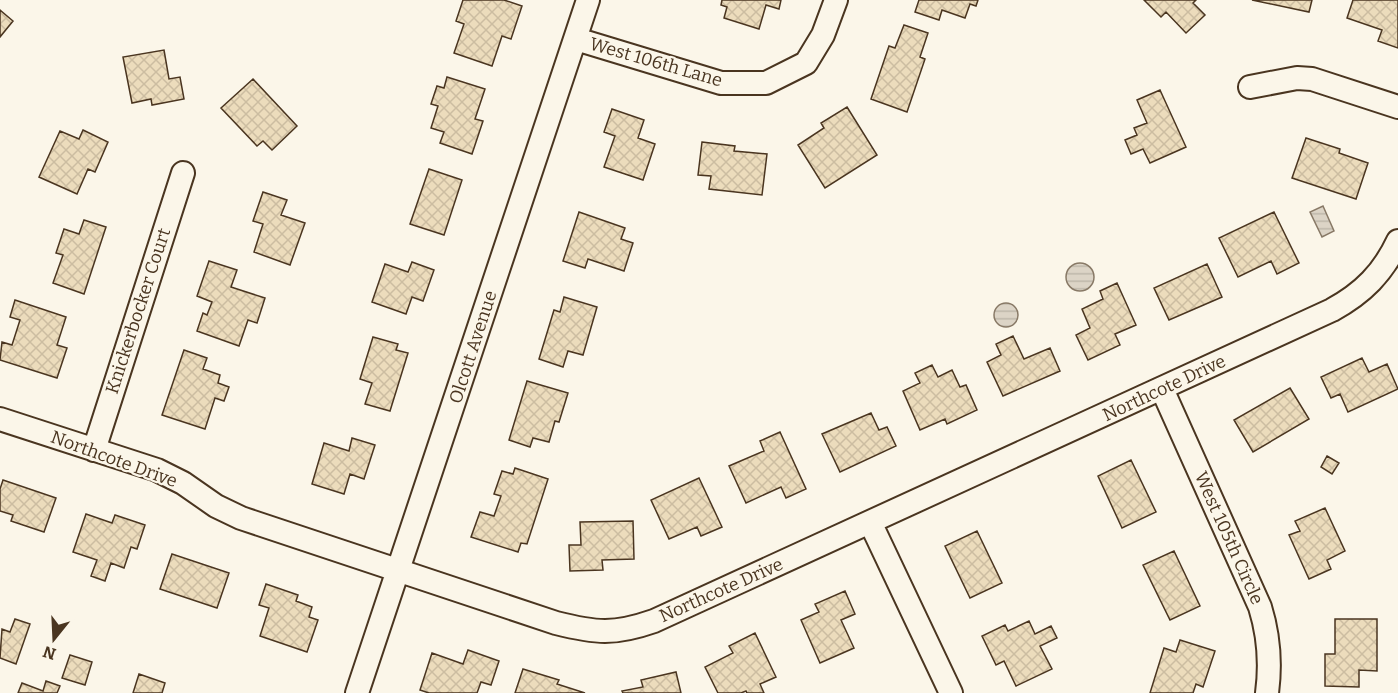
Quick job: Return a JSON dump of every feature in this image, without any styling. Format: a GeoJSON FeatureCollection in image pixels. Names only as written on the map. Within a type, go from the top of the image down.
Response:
{"type":"FeatureCollection","features":[{"type":"Feature","properties":{"kind":"street","name":"Olcott Avenue"},"geometry":{"type":"LineString","coordinates":[[357,693],[588,0]]}},
{"type":"Feature","properties":{"kind":"street","name":"West 106th Lane"},"geometry":{"type":"LineString","coordinates":[[576,39],[722,83],[766,84],[806,63],[823,36],[836,0]]}},
{"type":"Feature","properties":{"kind":"street"},"geometry":{"type":"LineString","coordinates":[[1250,87],[1297,78],[1312,79],[1398,107]]}},
{"type":"Feature","properties":{"kind":"street","name":"Knickerbocker Court"},"geometry":{"type":"LineString","coordinates":[[94,450],[183,173]]}},
{"type":"Feature","properties":{"kind":"street","name":"Northcote Drive"},"geometry":{"type":"LineString","coordinates":[[0,419],[170,476],[216,506],[241,518],[556,623],[590,631],[624,630],[654,621],[1347,302],[1371,283],[1382,270],[1398,241]]}},
{"type":"Feature","properties":{"kind":"street","name":"West 105th Circle"},"geometry":{"type":"LineString","coordinates":[[1162,389],[1260,607],[1268,639],[1267,693]]}},
{"type":"Feature","properties":{"kind":"street"},"geometry":{"type":"LineString","coordinates":[[870,522],[951,693]]}},
{"type":"Feature","properties":{"kind":"shaded area"},"geometry":{"type":"Polygon","coordinates":[[[1323,206],[1334,231],[1322,237],[1310,212],[1323,206]]]}},
{"type":"Feature","properties":{"kind":"shaded area"},"geometry":{"type":"Polygon","coordinates":[[[1080,263],[1090,267],[1094,277],[1090,287],[1080,291],[1070,287],[1066,277],[1070,267],[1080,263]]]}},
{"type":"Feature","properties":{"kind":"shaded area"},"geometry":{"type":"Polygon","coordinates":[[[1006,303],[1015,306],[1018,315],[1015,324],[1006,327],[997,324],[994,315],[997,306],[1006,303]]]}},
{"type":"Feature","properties":{"kind":"building"},"geometry":{"type":"Polygon","coordinates":[[[463,0],[504,0],[522,6],[511,39],[502,36],[492,66],[454,53],[464,24],[456,21],[463,0]]]}},
{"type":"Feature","properties":{"kind":"building"},"geometry":{"type":"Polygon","coordinates":[[[722,0],[781,0],[779,9],[766,5],[759,29],[724,18],[727,7],[721,5],[722,0]]]}},
{"type":"Feature","properties":{"kind":"building"},"geometry":{"type":"Polygon","coordinates":[[[919,0],[978,0],[976,6],[970,4],[965,18],[942,10],[939,20],[915,12],[919,0]]]}},
{"type":"Feature","properties":{"kind":"building"},"geometry":{"type":"Polygon","coordinates":[[[1144,0],[1196,0],[1193,3],[1205,15],[1186,33],[1166,12],[1161,17],[1144,0]]]}},
{"type":"Feature","properties":{"kind":"building"},"geometry":{"type":"Polygon","coordinates":[[[1252,0],[1312,0],[1309,12],[1252,0]]]}},
{"type":"Feature","properties":{"kind":"building"},"geometry":{"type":"Polygon","coordinates":[[[1353,0],[1398,0],[1398,48],[1378,41],[1382,30],[1347,18],[1353,0]]]}},
{"type":"Feature","properties":{"kind":"building"},"geometry":{"type":"Polygon","coordinates":[[[0,10],[13,21],[0,37],[0,10]]]}},
{"type":"Feature","properties":{"kind":"building"},"geometry":{"type":"Polygon","coordinates":[[[904,25],[928,33],[920,57],[925,59],[907,112],[871,99],[889,46],[895,48],[904,25]]]}},
{"type":"Feature","properties":{"kind":"building"},"geometry":{"type":"Polygon","coordinates":[[[164,50],[169,79],[180,77],[184,99],[152,105],[151,99],[132,103],[123,57],[164,50]]]}},
{"type":"Feature","properties":{"kind":"building"},"geometry":{"type":"Polygon","coordinates":[[[447,77],[485,89],[475,119],[483,121],[472,154],[440,143],[444,132],[431,128],[438,106],[431,104],[437,86],[444,88],[447,77]]]}},
{"type":"Feature","properties":{"kind":"building"},"geometry":{"type":"Polygon","coordinates":[[[253,79],[297,126],[272,150],[263,141],[257,146],[221,108],[253,79]]]}},
{"type":"Feature","properties":{"kind":"building"},"geometry":{"type":"Polygon","coordinates":[[[1160,90],[1186,147],[1150,163],[1143,149],[1131,154],[1125,140],[1137,135],[1134,128],[1147,123],[1137,100],[1160,90]]]}},
{"type":"Feature","properties":{"kind":"building"},"geometry":{"type":"Polygon","coordinates":[[[847,107],[877,155],[825,188],[798,145],[824,128],[821,123],[847,107]]]}},
{"type":"Feature","properties":{"kind":"building"},"geometry":{"type":"Polygon","coordinates":[[[612,109],[644,120],[638,138],[655,144],[643,180],[604,167],[615,136],[604,132],[612,109]]]}},
{"type":"Feature","properties":{"kind":"building"},"geometry":{"type":"Polygon","coordinates":[[[83,130],[108,142],[95,172],[88,169],[77,194],[39,177],[60,131],[79,139],[83,130]]]}},
{"type":"Feature","properties":{"kind":"building"},"geometry":{"type":"Polygon","coordinates":[[[1306,138],[1340,149],[1339,153],[1368,163],[1356,199],[1292,178],[1306,138]]]}},
{"type":"Feature","properties":{"kind":"building"},"geometry":{"type":"Polygon","coordinates":[[[702,142],[735,146],[734,151],[767,154],[762,195],[709,189],[711,176],[698,175],[702,142]]]}},
{"type":"Feature","properties":{"kind":"building"},"geometry":{"type":"Polygon","coordinates":[[[429,169],[462,180],[444,235],[410,224],[429,169]]]}},
{"type":"Feature","properties":{"kind":"building"},"geometry":{"type":"Polygon","coordinates":[[[263,192],[287,200],[281,215],[305,223],[290,265],[254,252],[263,224],[253,221],[263,192]]]}},
{"type":"Feature","properties":{"kind":"building"},"geometry":{"type":"Polygon","coordinates":[[[579,212],[625,228],[621,239],[633,243],[624,271],[588,259],[585,268],[563,261],[579,212]]]}},
{"type":"Feature","properties":{"kind":"building"},"geometry":{"type":"Polygon","coordinates":[[[1274,212],[1299,263],[1277,274],[1271,261],[1238,277],[1219,238],[1274,212]]]}},
{"type":"Feature","properties":{"kind":"building"},"geometry":{"type":"Polygon","coordinates":[[[84,220],[106,227],[84,294],[53,283],[63,255],[56,253],[64,229],[79,234],[84,220]]]}},
{"type":"Feature","properties":{"kind":"building"},"geometry":{"type":"Polygon","coordinates":[[[209,261],[237,270],[231,287],[265,298],[257,323],[248,320],[239,346],[197,331],[203,313],[207,315],[212,302],[197,296],[209,261]]]}},
{"type":"Feature","properties":{"kind":"building"},"geometry":{"type":"Polygon","coordinates":[[[412,262],[434,270],[423,301],[412,297],[406,314],[372,302],[385,264],[408,272],[412,262]]]}},
{"type":"Feature","properties":{"kind":"building"},"geometry":{"type":"Polygon","coordinates":[[[1207,264],[1222,297],[1169,320],[1154,288],[1207,264]]]}},
{"type":"Feature","properties":{"kind":"building"},"geometry":{"type":"Polygon","coordinates":[[[1117,283],[1136,325],[1115,334],[1120,345],[1088,360],[1076,335],[1090,328],[1082,309],[1103,299],[1100,291],[1117,283]]]}},
{"type":"Feature","properties":{"kind":"building"},"geometry":{"type":"Polygon","coordinates":[[[564,297],[597,307],[583,355],[568,351],[563,367],[539,359],[554,310],[560,312],[564,297]]]}},
{"type":"Feature","properties":{"kind":"building"},"geometry":{"type":"Polygon","coordinates":[[[15,300],[66,317],[57,345],[67,348],[57,378],[0,360],[2,342],[12,345],[20,320],[10,317],[15,300]]]}},
{"type":"Feature","properties":{"kind":"building"},"geometry":{"type":"Polygon","coordinates":[[[1013,336],[1024,359],[1050,348],[1060,371],[1003,396],[987,362],[1001,355],[996,344],[1013,336]]]}},
{"type":"Feature","properties":{"kind":"building"},"geometry":{"type":"Polygon","coordinates":[[[373,337],[398,344],[396,350],[408,353],[390,411],[365,404],[372,383],[360,379],[373,337]]]}},
{"type":"Feature","properties":{"kind":"building"},"geometry":{"type":"Polygon","coordinates":[[[184,350],[207,358],[203,369],[220,375],[218,383],[229,387],[224,401],[215,398],[205,429],[162,415],[184,350]]]}},
{"type":"Feature","properties":{"kind":"building"},"geometry":{"type":"Polygon","coordinates":[[[1362,358],[1369,372],[1387,364],[1398,389],[1348,412],[1340,394],[1331,398],[1321,377],[1362,358]]]}},
{"type":"Feature","properties":{"kind":"building"},"geometry":{"type":"Polygon","coordinates":[[[932,365],[938,377],[952,370],[960,387],[966,385],[977,410],[947,424],[945,419],[920,430],[903,391],[920,383],[915,373],[932,365]]]}},
{"type":"Feature","properties":{"kind":"building"},"geometry":{"type":"Polygon","coordinates":[[[527,381],[568,393],[559,422],[555,421],[549,442],[533,438],[530,447],[509,440],[527,381]]]}},
{"type":"Feature","properties":{"kind":"building"},"geometry":{"type":"Polygon","coordinates":[[[1290,388],[1309,419],[1253,452],[1234,420],[1290,388]]]}},
{"type":"Feature","properties":{"kind":"building"},"geometry":{"type":"Polygon","coordinates":[[[871,413],[879,430],[887,427],[896,446],[840,472],[822,434],[871,413]]]}},
{"type":"Feature","properties":{"kind":"building"},"geometry":{"type":"Polygon","coordinates":[[[780,432],[806,489],[786,498],[781,487],[746,503],[729,466],[764,451],[760,441],[780,432]]]}},
{"type":"Feature","properties":{"kind":"building"},"geometry":{"type":"Polygon","coordinates":[[[352,438],[375,445],[364,479],[350,474],[344,494],[312,484],[324,443],[349,451],[352,438]]]}},
{"type":"Feature","properties":{"kind":"building"},"geometry":{"type":"Polygon","coordinates":[[[1327,456],[1339,463],[1332,474],[1321,467],[1327,456]]]}},
{"type":"Feature","properties":{"kind":"building"},"geometry":{"type":"Polygon","coordinates":[[[1131,460],[1156,512],[1122,528],[1098,476],[1131,460]]]}},
{"type":"Feature","properties":{"kind":"building"},"geometry":{"type":"Polygon","coordinates":[[[515,468],[548,479],[527,544],[521,543],[518,552],[471,537],[480,512],[494,516],[501,496],[494,494],[502,471],[513,474],[515,468]]]}},
{"type":"Feature","properties":{"kind":"building"},"geometry":{"type":"Polygon","coordinates":[[[699,478],[722,527],[701,536],[697,527],[669,539],[651,500],[699,478]]]}},
{"type":"Feature","properties":{"kind":"building"},"geometry":{"type":"Polygon","coordinates":[[[3,480],[56,498],[44,532],[11,521],[13,515],[0,511],[0,489],[3,480]]]}},
{"type":"Feature","properties":{"kind":"building"},"geometry":{"type":"Polygon","coordinates":[[[1325,508],[1345,551],[1327,560],[1331,569],[1309,579],[1289,535],[1300,531],[1295,521],[1325,508]]]}},
{"type":"Feature","properties":{"kind":"building"},"geometry":{"type":"Polygon","coordinates":[[[86,514],[112,523],[115,515],[145,525],[137,549],[131,547],[124,568],[111,563],[105,581],[91,576],[97,560],[73,552],[86,514]]]}},
{"type":"Feature","properties":{"kind":"building"},"geometry":{"type":"Polygon","coordinates":[[[633,521],[634,559],[602,560],[603,570],[570,571],[569,545],[581,545],[580,522],[633,521]]]}},
{"type":"Feature","properties":{"kind":"building"},"geometry":{"type":"Polygon","coordinates":[[[977,531],[1002,583],[970,598],[945,546],[977,531]]]}},
{"type":"Feature","properties":{"kind":"building"},"geometry":{"type":"Polygon","coordinates":[[[1174,551],[1200,606],[1170,620],[1143,565],[1174,551]]]}},
{"type":"Feature","properties":{"kind":"building"},"geometry":{"type":"Polygon","coordinates":[[[172,554],[229,573],[217,608],[160,589],[172,554]]]}},
{"type":"Feature","properties":{"kind":"building"},"geometry":{"type":"Polygon","coordinates":[[[266,584],[298,595],[296,601],[312,607],[309,617],[318,620],[307,652],[260,636],[269,608],[259,605],[266,584]]]}},
{"type":"Feature","properties":{"kind":"building"},"geometry":{"type":"Polygon","coordinates":[[[845,591],[855,614],[841,620],[854,648],[820,663],[801,620],[819,612],[815,604],[845,591]]]}},
{"type":"Feature","properties":{"kind":"building"},"geometry":{"type":"Polygon","coordinates":[[[15,619],[30,624],[16,664],[0,658],[2,629],[10,632],[15,619]]]}},
{"type":"Feature","properties":{"kind":"building"},"geometry":{"type":"Polygon","coordinates":[[[1335,619],[1377,619],[1377,671],[1359,670],[1359,687],[1325,686],[1325,654],[1335,654],[1335,619]]]}},
{"type":"Feature","properties":{"kind":"building"},"geometry":{"type":"Polygon","coordinates":[[[1029,621],[1035,634],[1051,626],[1057,638],[1040,646],[1052,669],[1016,686],[1004,661],[996,665],[982,636],[1005,625],[1008,631],[1029,621]]]}},
{"type":"Feature","properties":{"kind":"building"},"geometry":{"type":"Polygon","coordinates":[[[755,633],[776,677],[760,684],[764,693],[747,693],[746,691],[718,693],[705,667],[733,653],[729,646],[755,633]]]}},
{"type":"Feature","properties":{"kind":"building"},"geometry":{"type":"Polygon","coordinates":[[[1180,640],[1215,651],[1203,687],[1196,684],[1193,693],[1150,693],[1164,648],[1176,652],[1180,640]]]}},
{"type":"Feature","properties":{"kind":"building"},"geometry":{"type":"Polygon","coordinates":[[[468,650],[499,661],[491,685],[481,682],[477,693],[429,693],[420,690],[432,653],[463,664],[468,650]]]}},
{"type":"Feature","properties":{"kind":"building"},"geometry":{"type":"Polygon","coordinates":[[[70,655],[92,662],[85,685],[62,678],[70,655]]]}},
{"type":"Feature","properties":{"kind":"building"},"geometry":{"type":"Polygon","coordinates":[[[523,669],[559,680],[557,684],[585,693],[515,693],[523,669]]]}},
{"type":"Feature","properties":{"kind":"building"},"geometry":{"type":"Polygon","coordinates":[[[676,672],[681,693],[623,693],[622,691],[643,687],[641,680],[676,672]]]}},
{"type":"Feature","properties":{"kind":"building"},"geometry":{"type":"Polygon","coordinates":[[[139,674],[165,683],[162,693],[133,693],[139,674]]]}},
{"type":"Feature","properties":{"kind":"building"},"geometry":{"type":"Polygon","coordinates":[[[46,681],[60,686],[57,693],[18,693],[22,683],[43,691],[46,681]]]}}]}
